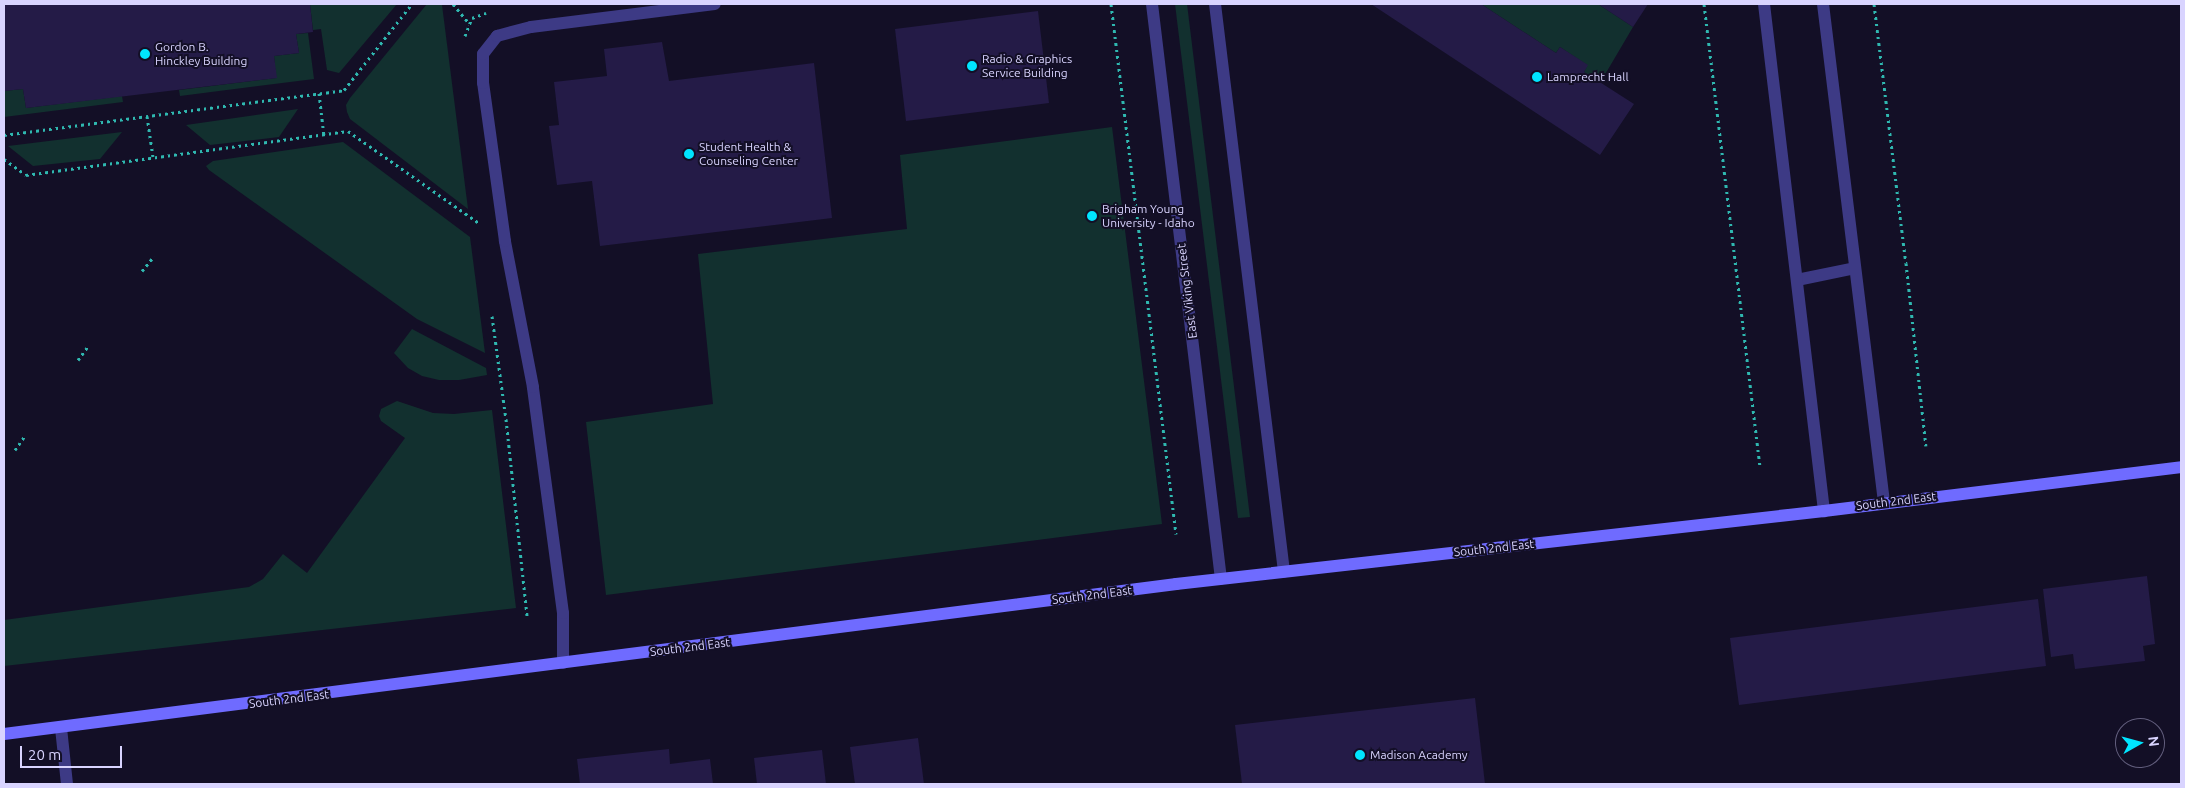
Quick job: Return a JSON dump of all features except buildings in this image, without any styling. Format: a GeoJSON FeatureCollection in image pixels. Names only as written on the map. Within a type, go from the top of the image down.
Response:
{"type":"FeatureCollection","features":[{"type":"Feature","properties":{"kind":"main road","name":"South 2nd East"},"geometry":{"type":"LineString","coordinates":[[4,734],[1221,579],[1824,510],[2181,466]]}},
{"type":"Feature","properties":{"kind":"street"},"geometry":{"type":"LineString","coordinates":[[563,663],[562,603],[534,388],[505,241],[483,83],[483,54],[496,36],[531,27],[715,4]]}},
{"type":"Feature","properties":{"kind":"street","name":"East Viking Street"},"geometry":{"type":"LineString","coordinates":[[1152,4],[1221,579]]}},
{"type":"Feature","properties":{"kind":"street"},"geometry":{"type":"LineString","coordinates":[[1216,4],[1284,572]]}},
{"type":"Feature","properties":{"kind":"street"},"geometry":{"type":"LineString","coordinates":[[1764,4],[1824,510]]}},
{"type":"Feature","properties":{"kind":"street"},"geometry":{"type":"LineString","coordinates":[[1823,4],[1884,502]]}},
{"type":"Feature","properties":{"kind":"street"},"geometry":{"type":"LineString","coordinates":[[1797,280],[1855,268]]}},
{"type":"Feature","properties":{"kind":"street"},"geometry":{"type":"LineString","coordinates":[[61,728],[67,784]]}},
{"type":"Feature","properties":{"kind":"path"},"geometry":{"type":"LineString","coordinates":[[4,135],[344,90],[412,4]]}},
{"type":"Feature","properties":{"kind":"path"},"geometry":{"type":"LineString","coordinates":[[453,4],[470,24]]}},
{"type":"Feature","properties":{"kind":"path"},"geometry":{"type":"LineString","coordinates":[[1111,4],[1176,534]]}},
{"type":"Feature","properties":{"kind":"path"},"geometry":{"type":"LineString","coordinates":[[1704,4],[1760,468]]}},
{"type":"Feature","properties":{"kind":"path"},"geometry":{"type":"LineString","coordinates":[[1874,4],[1906,263],[1926,446]]}},
{"type":"Feature","properties":{"kind":"path"},"geometry":{"type":"LineString","coordinates":[[318,93],[324,136]]}},
{"type":"Feature","properties":{"kind":"path"},"geometry":{"type":"LineString","coordinates":[[147,116],[153,158]]}},
{"type":"Feature","properties":{"kind":"path"},"geometry":{"type":"LineString","coordinates":[[4,159],[26,175],[324,136],[348,131],[481,224]]}},
{"type":"Feature","properties":{"kind":"path"},"geometry":{"type":"LineString","coordinates":[[142,271],[154,256]]}},
{"type":"Feature","properties":{"kind":"path"},"geometry":{"type":"LineString","coordinates":[[492,311],[506,419],[527,616]]}},
{"type":"Feature","properties":{"kind":"path"},"geometry":{"type":"LineString","coordinates":[[78,360],[89,345]]}},
{"type":"Feature","properties":{"kind":"path"},"geometry":{"type":"LineString","coordinates":[[14,450],[26,434]]}},
{"type":"Feature","properties":{"kind":"green space"},"geometry":{"type":"Polygon","coordinates":[[[310,4],[397,4],[339,73],[327,70],[321,29],[313,30],[310,4]]]}},
{"type":"Feature","properties":{"kind":"green space"},"geometry":{"type":"Polygon","coordinates":[[[427,4],[442,5],[468,209],[350,119],[347,112],[346,105],[350,98],[427,4]]]}},
{"type":"Feature","properties":{"kind":"green space"},"geometry":{"type":"Polygon","coordinates":[[[1175,4],[1187,4],[1250,517],[1238,518],[1175,4]]]}},
{"type":"Feature","properties":{"kind":"green space"},"geometry":{"type":"Polygon","coordinates":[[[1481,4],[1598,4],[1633,27],[1600,83],[1584,72],[1587,65],[1560,47],[1556,53],[1481,4]]]}},
{"type":"Feature","properties":{"kind":"green space"},"geometry":{"type":"Polygon","coordinates":[[[308,33],[314,79],[180,96],[179,90],[276,78],[274,56],[299,53],[296,34],[308,33]]]}},
{"type":"Feature","properties":{"kind":"green space"},"geometry":{"type":"Polygon","coordinates":[[[23,89],[26,108],[122,96],[123,102],[4,117],[4,91],[23,89]]]}},
{"type":"Feature","properties":{"kind":"green space"},"geometry":{"type":"Polygon","coordinates":[[[298,109],[279,137],[210,145],[186,125],[298,109]]]}},
{"type":"Feature","properties":{"kind":"green space"},"geometry":{"type":"Polygon","coordinates":[[[1112,127],[1162,524],[606,595],[586,422],[713,404],[698,254],[907,229],[900,155],[1112,127]]]}},
{"type":"Feature","properties":{"kind":"green space"},"geometry":{"type":"Polygon","coordinates":[[[122,132],[100,159],[33,166],[8,146],[122,132]]]}},
{"type":"Feature","properties":{"kind":"green space"},"geometry":{"type":"Polygon","coordinates":[[[343,142],[470,237],[485,353],[417,319],[206,166],[213,161],[343,142]]]}},
{"type":"Feature","properties":{"kind":"green space"},"geometry":{"type":"Polygon","coordinates":[[[412,329],[486,368],[487,375],[459,380],[439,380],[422,376],[408,368],[394,353],[412,329]]]}},
{"type":"Feature","properties":{"kind":"green space"},"geometry":{"type":"Polygon","coordinates":[[[397,401],[433,413],[454,414],[492,410],[516,608],[4,666],[4,620],[249,587],[263,579],[283,554],[307,573],[405,438],[381,421],[379,416],[381,409],[397,401]]]}},
{"type":"Feature","properties":{"kind":"place","name":"Gordon B. Hinckley Building"},"geometry":{"type":"Point","coordinates":[145,54]}},
{"type":"Feature","properties":{"kind":"place","name":"Radio & Graphics Service Building"},"geometry":{"type":"Point","coordinates":[972,66]}},
{"type":"Feature","properties":{"kind":"place","name":"Lamprecht Hall"},"geometry":{"type":"Point","coordinates":[1537,77]}},
{"type":"Feature","properties":{"kind":"place","name":"Student Health & Counseling Center"},"geometry":{"type":"Point","coordinates":[689,154]}},
{"type":"Feature","properties":{"kind":"place","name":"Brigham Young University - Idaho"},"geometry":{"type":"Point","coordinates":[1092,216]}},
{"type":"Feature","properties":{"kind":"place","name":"Madison Academy"},"geometry":{"type":"Point","coordinates":[1360,755]}}]}
